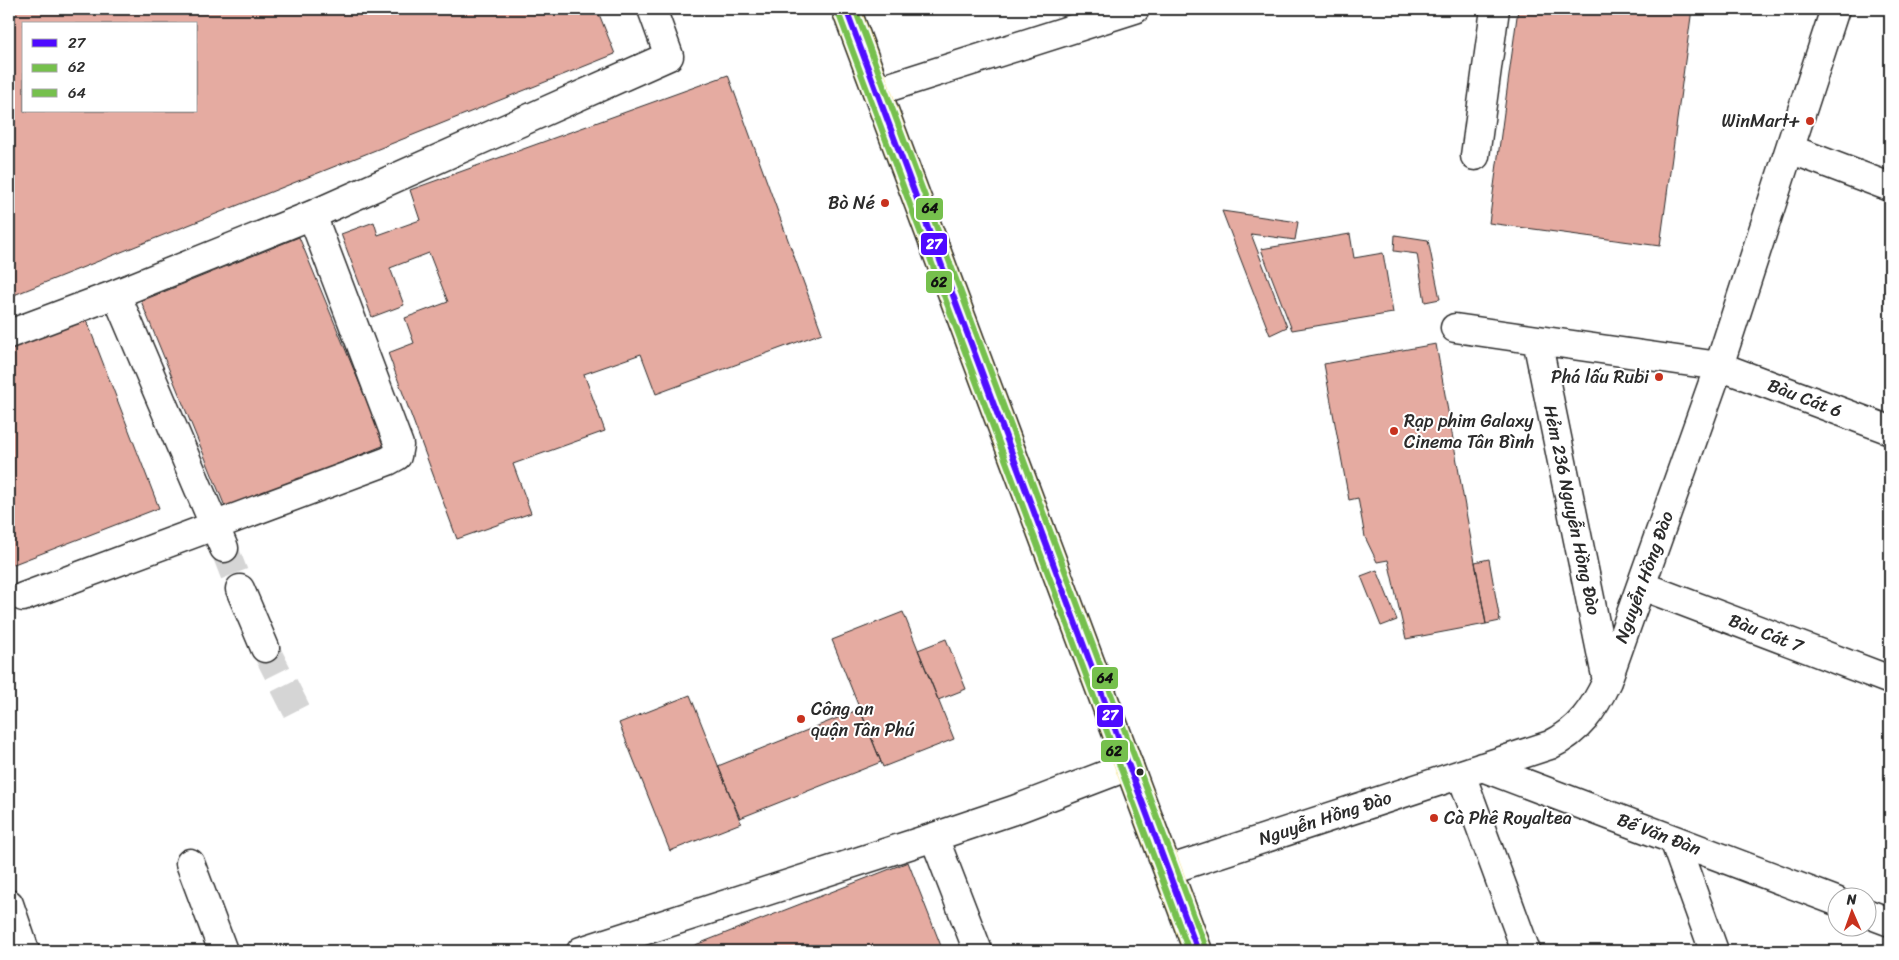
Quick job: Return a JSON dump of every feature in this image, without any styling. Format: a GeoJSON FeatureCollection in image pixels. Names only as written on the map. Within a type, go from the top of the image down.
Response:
{"type":"FeatureCollection","features":[{"type":"Feature","properties":{"kind":"main road"},"geometry":{"type":"LineString","coordinates":[[846,9],[1198,951]]}},
{"type":"Feature","properties":{"kind":"street"},"geometry":{"type":"LineString","coordinates":[[9,334],[116,294],[312,214],[669,56],[652,9]]}},
{"type":"Feature","properties":{"kind":"street"},"geometry":{"type":"LineString","coordinates":[[877,91],[1135,9]]}},
{"type":"Feature","properties":{"kind":"street"},"geometry":{"type":"LineString","coordinates":[[1474,156],[1495,9]]}},
{"type":"Feature","properties":{"kind":"street","name":"Nguyễn Hồng Đào"},"geometry":{"type":"LineString","coordinates":[[1168,870],[1550,744],[1572,732],[1591,711],[1607,681],[1719,366],[1835,9]]}},
{"type":"Feature","properties":{"kind":"street"},"geometry":{"type":"LineString","coordinates":[[1790,149],[1890,187]]}},
{"type":"Feature","properties":{"kind":"street"},"geometry":{"type":"LineString","coordinates":[[23,597],[220,536],[398,456],[399,445],[312,214]]}},
{"type":"Feature","properties":{"kind":"street"},"geometry":{"type":"LineString","coordinates":[[116,294],[220,536]]}},
{"type":"Feature","properties":{"kind":"street","name":"Bàu Cát 6"},"geometry":{"type":"LineString","coordinates":[[1455,328],[1719,366],[1890,430]]}},
{"type":"Feature","properties":{"kind":"street","name":"Hẻm 236 Nguyễn Hồng Đào"},"geometry":{"type":"LineString","coordinates":[[1537,340],[1607,681]]}},
{"type":"Feature","properties":{"kind":"street","name":"Bàu Cát 7"},"geometry":{"type":"LineString","coordinates":[[1642,586],[1890,680]]}},
{"type":"Feature","properties":{"kind":"street"},"geometry":{"type":"LineString","coordinates":[[240,589],[265,648]]}},
{"type":"Feature","properties":{"kind":"street"},"geometry":{"type":"LineString","coordinates":[[581,951],[1014,810],[1129,766]]}},
{"type":"Feature","properties":{"kind":"street"},"geometry":{"type":"LineString","coordinates":[[1472,771],[1526,951]]}},
{"type":"Feature","properties":{"kind":"street","name":"Bế Văn Đàn"},"geometry":{"type":"LineString","coordinates":[[1472,771],[1674,840],[1826,897]]}},
{"type":"Feature","properties":{"kind":"street"},"geometry":{"type":"LineString","coordinates":[[934,837],[978,951]]}},
{"type":"Feature","properties":{"kind":"street"},"geometry":{"type":"LineString","coordinates":[[1674,840],[1714,951]]}},
{"type":"Feature","properties":{"kind":"street"},"geometry":{"type":"LineString","coordinates":[[190,863],[223,951]]}},
{"type":"Feature","properties":{"kind":"street"},"geometry":{"type":"LineString","coordinates":[[9,904],[25,951]]}},
{"type":"Feature","properties":{"kind":"street"},"geometry":{"type":"LineString","coordinates":[[1876,917],[1890,922]]}},
{"type":"Feature","properties":{"kind":"building"},"geometry":{"type":"Polygon","coordinates":[[[9,9],[597,9],[615,54],[9,297],[9,9]]]}},
{"type":"Feature","properties":{"kind":"building"},"geometry":{"type":"Polygon","coordinates":[[[1518,9],[1692,9],[1660,246],[1489,223],[1518,9]]]}},
{"type":"Feature","properties":{"kind":"building"},"geometry":{"type":"Polygon","coordinates":[[[728,75],[822,333],[656,394],[641,354],[584,374],[605,431],[513,464],[531,513],[457,539],[388,353],[414,343],[405,318],[448,302],[429,253],[390,268],[404,305],[372,317],[341,234],[374,222],[378,235],[420,220],[410,190],[728,75]]]}},
{"type":"Feature","properties":{"kind":"building"},"geometry":{"type":"Polygon","coordinates":[[[1222,211],[1298,222],[1295,240],[1251,234],[1287,327],[1270,335],[1222,211]]]}},
{"type":"Feature","properties":{"kind":"building"},"geometry":{"type":"Polygon","coordinates":[[[1350,234],[1354,258],[1383,253],[1393,313],[1292,330],[1261,249],[1350,234]]]}},
{"type":"Feature","properties":{"kind":"building"},"geometry":{"type":"Polygon","coordinates":[[[1395,235],[1428,240],[1440,299],[1425,302],[1417,254],[1394,251],[1395,235]]]}},
{"type":"Feature","properties":{"kind":"building"},"geometry":{"type":"Polygon","coordinates":[[[299,237],[385,445],[226,509],[141,301],[299,237]]]}},
{"type":"Feature","properties":{"kind":"building"},"geometry":{"type":"Polygon","coordinates":[[[86,319],[159,508],[9,566],[9,348],[86,319]]]}},
{"type":"Feature","properties":{"kind":"building","name":"Rạp phim Galaxy Cinema Tân Bình"},"geometry":{"type":"Polygon","coordinates":[[[1436,344],[1486,624],[1406,639],[1388,560],[1377,562],[1365,537],[1358,498],[1349,500],[1324,364],[1436,344]]]}},
{"type":"Feature","properties":{"kind":"building"},"geometry":{"type":"Polygon","coordinates":[[[1489,559],[1500,621],[1486,624],[1475,562],[1489,559]]]}},
{"type":"Feature","properties":{"kind":"building"},"geometry":{"type":"Polygon","coordinates":[[[1377,570],[1397,620],[1381,626],[1361,576],[1377,570]]]}},
{"type":"Feature","properties":{"kind":"building"},"geometry":{"type":"Polygon","coordinates":[[[903,612],[954,739],[883,767],[832,640],[903,612]]]}},
{"type":"Feature","properties":{"kind":"building"},"geometry":{"type":"Polygon","coordinates":[[[946,639],[966,689],[938,700],[918,650],[946,639]]]}},
{"type":"Feature","properties":{"kind":"building"},"geometry":{"type":"Polygon","coordinates":[[[690,695],[741,823],[670,851],[619,723],[690,695]]]}},
{"type":"Feature","properties":{"kind":"building"},"geometry":{"type":"Polygon","coordinates":[[[860,709],[881,762],[740,818],[718,766],[860,709]]]}},
{"type":"Feature","properties":{"kind":"building"},"geometry":{"type":"Polygon","coordinates":[[[908,862],[943,951],[680,951],[908,862]]]}},
{"type":"Feature","properties":{"kind":"tunnel"},"geometry":{"type":"LineString","coordinates":[[224,548],[240,589]]}},
{"type":"Feature","properties":{"kind":"tunnel"},"geometry":{"type":"LineString","coordinates":[[265,648],[300,717]]}},
{"type":"Feature","properties":{"kind":"transit line","name":"27"},"geometry":{"type":"LineString","coordinates":[[846,9],[1198,951]]}},
{"type":"Feature","properties":{"kind":"transit line","name":"64"},"geometry":{"type":"LineString","coordinates":[[855,9],[1206,948]]}},
{"type":"Feature","properties":{"kind":"transit line","name":"62"},"geometry":{"type":"LineString","coordinates":[[838,12],[1189,951]]}},
{"type":"Feature","properties":{"kind":"place","name":"WinMart+"},"geometry":{"type":"Point","coordinates":[1810,121]}},
{"type":"Feature","properties":{"kind":"place","name":"Bò Né"},"geometry":{"type":"Point","coordinates":[885,203]}},
{"type":"Feature","properties":{"kind":"place","name":"Phá lấu Rubi"},"geometry":{"type":"Point","coordinates":[1659,377]}},
{"type":"Feature","properties":{"kind":"place","name":"Rạp phim Galaxy Cinema Tân Bình"},"geometry":{"type":"Point","coordinates":[1394,431]}},
{"type":"Feature","properties":{"kind":"place","name":"Công an quận Tân Phú"},"geometry":{"type":"Point","coordinates":[801,719]}},
{"type":"Feature","properties":{"kind":"place","name":"Cà Phê Royaltea"},"geometry":{"type":"Point","coordinates":[1434,818]}}]}
